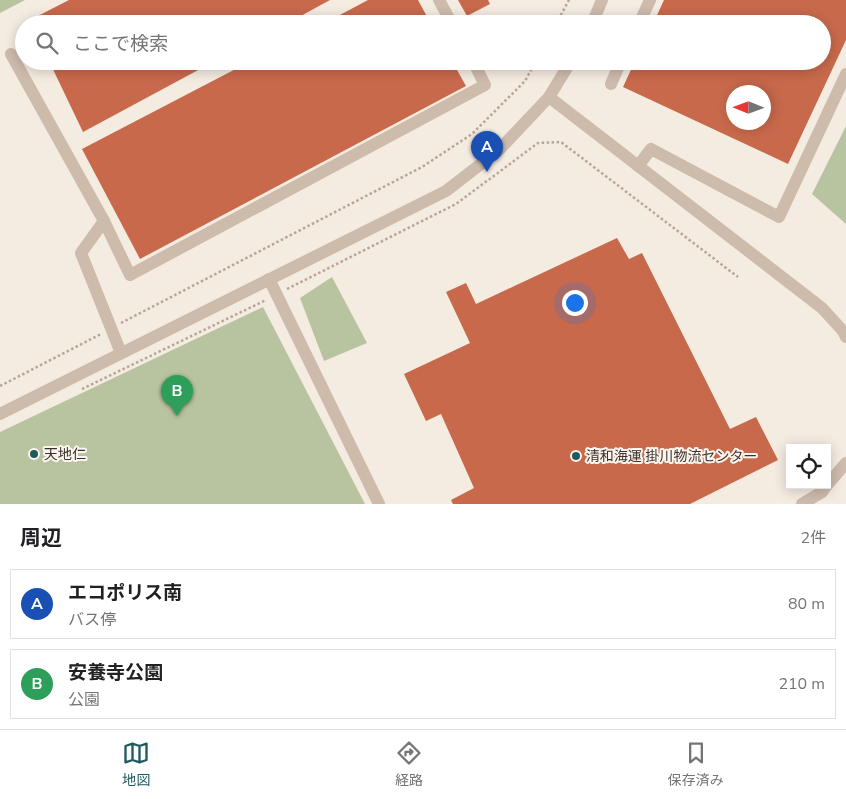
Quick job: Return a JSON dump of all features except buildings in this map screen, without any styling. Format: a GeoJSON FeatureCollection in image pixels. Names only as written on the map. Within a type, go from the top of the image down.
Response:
{"type":"FeatureCollection","features":[{"type":"Feature","properties":{"kind":"street"},"geometry":{"type":"LineString","coordinates":[[439,0],[447,15]]}},
{"type":"Feature","properties":{"kind":"street"},"geometry":{"type":"LineString","coordinates":[[596,15],[602,0]]}},
{"type":"Feature","properties":{"kind":"street"},"geometry":{"type":"LineString","coordinates":[[643,15],[650,0]]}},
{"type":"Feature","properties":{"kind":"street"},"geometry":{"type":"LineString","coordinates":[[11,54],[15,61]]}},
{"type":"Feature","properties":{"kind":"street"},"geometry":{"type":"LineString","coordinates":[[20,70],[104,221],[130,275],[485,84],[478,70]]}},
{"type":"Feature","properties":{"kind":"street"},"geometry":{"type":"LineString","coordinates":[[0,414],[446,191],[499,150],[549,96],[565,70]]}},
{"type":"Feature","properties":{"kind":"street"},"geometry":{"type":"LineString","coordinates":[[611,84],[617,70]]}},
{"type":"Feature","properties":{"kind":"street"},"geometry":{"type":"LineString","coordinates":[[638,166],[651,149],[780,217],[846,74]]}},
{"type":"Feature","properties":{"kind":"street"},"geometry":{"type":"LineString","coordinates":[[549,96],[822,308],[843,331],[846,337]]}},
{"type":"Feature","properties":{"kind":"street"},"geometry":{"type":"LineString","coordinates":[[104,221],[81,253],[121,353]]}},
{"type":"Feature","properties":{"kind":"street"},"geometry":{"type":"LineString","coordinates":[[269,279],[379,504]]}},
{"type":"Feature","properties":{"kind":"street"},"geometry":{"type":"LineString","coordinates":[[831,480],[846,463]]}},
{"type":"Feature","properties":{"kind":"street"},"geometry":{"type":"LineString","coordinates":[[802,504],[824,489]]}},
{"type":"Feature","properties":{"kind":"path"},"geometry":{"type":"LineString","coordinates":[[561,15],[569,0]]}},
{"type":"Feature","properties":{"kind":"path"},"geometry":{"type":"LineString","coordinates":[[114,326],[422,167],[472,134],[525,81],[531,70]]}},
{"type":"Feature","properties":{"kind":"path"},"geometry":{"type":"LineString","coordinates":[[80,390],[456,204],[538,142],[561,142],[738,277]]}},
{"type":"Feature","properties":{"kind":"path"},"geometry":{"type":"LineString","coordinates":[[0,386],[105,331]]}},
{"type":"Feature","properties":{"kind":"green space"},"geometry":{"type":"Polygon","coordinates":[[[0,0],[25,0],[0,13],[0,0]]]}},
{"type":"Feature","properties":{"kind":"green space"},"geometry":{"type":"Polygon","coordinates":[[[846,126],[846,224],[812,194],[846,126]]]}},
{"type":"Feature","properties":{"kind":"green space"},"geometry":{"type":"Polygon","coordinates":[[[332,277],[367,343],[324,361],[300,298],[332,277]]]}},
{"type":"Feature","properties":{"kind":"green space"},"geometry":{"type":"Polygon","coordinates":[[[263,307],[365,504],[0,504],[0,432],[263,307]]]}},
{"type":"Feature","properties":{"kind":"place","name":"エコポリス南"},"geometry":{"type":"Point","coordinates":[487,172]}},
{"type":"Feature","properties":{"kind":"place","name":"安養寺公園"},"geometry":{"type":"Point","coordinates":[177,416]}},
{"type":"Feature","properties":{"kind":"place","name":"天地仁"},"geometry":{"type":"Point","coordinates":[34,454]}},
{"type":"Feature","properties":{"kind":"place","name":"清和海運 掛川物流センター"},"geometry":{"type":"Point","coordinates":[576,456]}}]}
